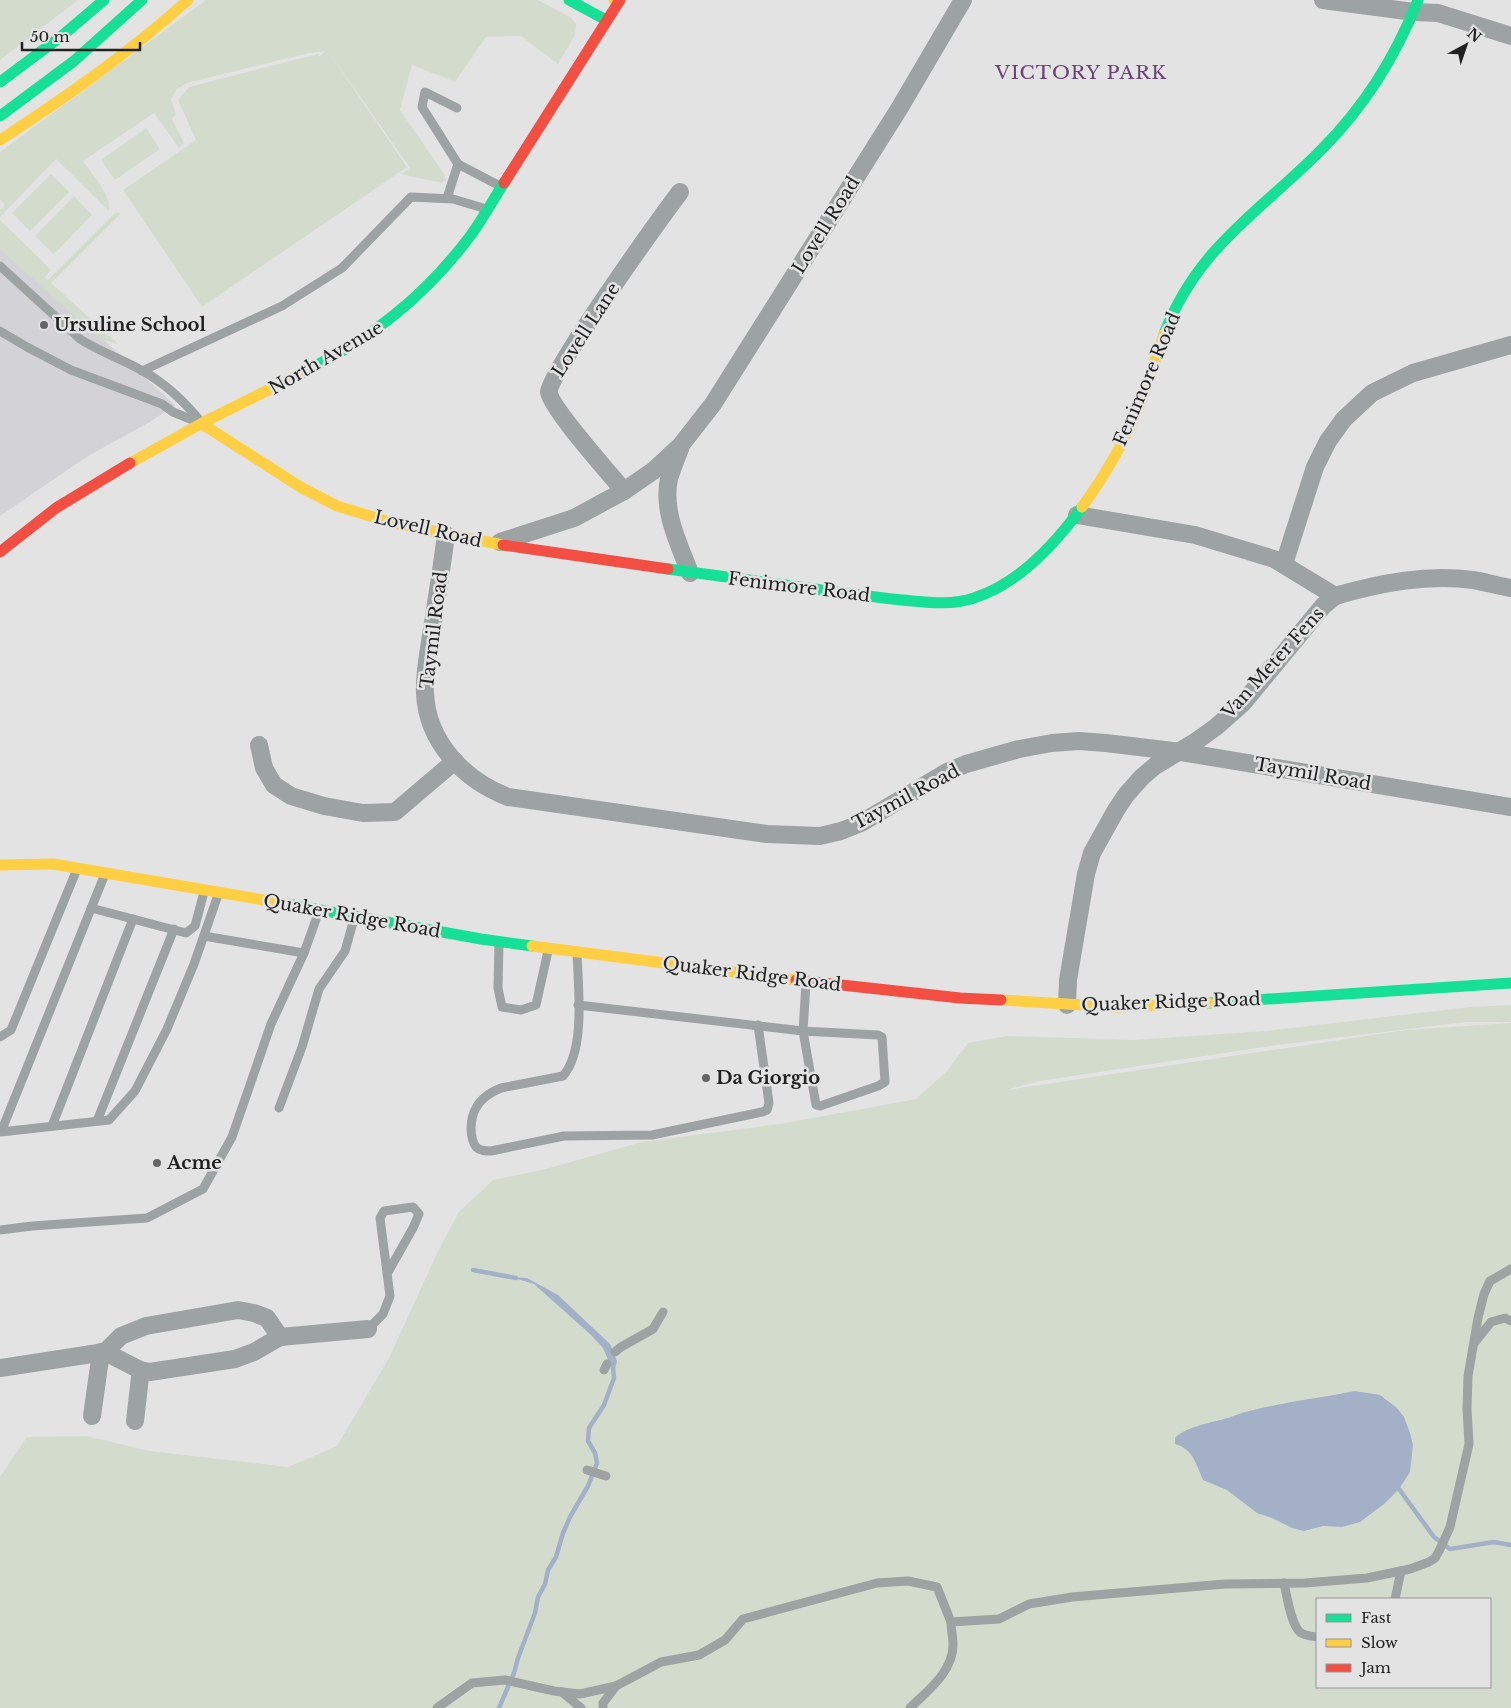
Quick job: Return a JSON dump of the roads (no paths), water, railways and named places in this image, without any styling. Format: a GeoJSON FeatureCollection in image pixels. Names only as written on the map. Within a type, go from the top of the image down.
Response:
{"type":"FeatureCollection","features":[{"type":"Feature","properties":{"kind":"main road"},"geometry":{"type":"LineString","coordinates":[[0,82],[63,35],[104,0]]}},
{"type":"Feature","properties":{"kind":"main road"},"geometry":{"type":"LineString","coordinates":[[0,116],[72,63],[142,0]]}},
{"type":"Feature","properties":{"kind":"main road"},"geometry":{"type":"LineString","coordinates":[[0,140],[92,79],[154,30],[188,0]]}},
{"type":"Feature","properties":{"kind":"main road"},"geometry":{"type":"LineString","coordinates":[[569,0],[606,20]]}},
{"type":"Feature","properties":{"kind":"main road","name":"North Avenue"},"geometry":{"type":"LineString","coordinates":[[0,552],[28,529],[111,473],[202,424],[340,354],[367,338],[390,321],[452,260],[488,209],[617,1]]}},
{"type":"Feature","properties":{"kind":"main road","name":"Fenimore Road"},"geometry":{"type":"LineString","coordinates":[[494,544],[690,573],[890,599],[936,603],[960,602],[996,589],[1016,576],[1042,554],[1088,501],[1121,445],[1144,394],[1167,326],[1197,273],[1226,237],[1336,136],[1381,75],[1416,6]]}},
{"type":"Feature","properties":{"kind":"main road","name":"Lovell Road"},"geometry":{"type":"LineString","coordinates":[[202,424],[224,436],[289,481],[339,507],[378,519],[494,544]]}},
{"type":"Feature","properties":{"kind":"main road","name":"Quaker Ridge Road"},"geometry":{"type":"LineString","coordinates":[[0,865],[53,864],[205,889],[499,942],[806,981],[960,998],[1066,1005],[1157,1006],[1511,984]]}},
{"type":"Feature","properties":{"kind":"street"},"geometry":{"type":"LineString","coordinates":[[1323,0],[1416,6],[1511,36]]}},
{"type":"Feature","properties":{"kind":"street","name":"Lovell Road"},"geometry":{"type":"LineString","coordinates":[[494,544],[574,518],[624,491],[653,471],[681,445],[718,397],[894,117],[964,1]]}},
{"type":"Feature","properties":{"kind":"street","name":"Lovell Lane"},"geometry":{"type":"LineString","coordinates":[[624,491],[563,416],[552,401],[549,391],[554,377],[596,311],[680,192]]}},
{"type":"Feature","properties":{"kind":"street"},"geometry":{"type":"LineString","coordinates":[[1284,564],[1315,467],[1328,441],[1344,419],[1372,393],[1413,373],[1511,345]]}},
{"type":"Feature","properties":{"kind":"street","name":"Lovell Road"},"geometry":{"type":"LineString","coordinates":[[681,445],[669,479],[668,495],[672,529],[690,573]]}},
{"type":"Feature","properties":{"kind":"street"},"geometry":{"type":"LineString","coordinates":[[1077,515],[1195,535],[1274,558],[1335,596],[1368,586],[1436,578],[1472,580],[1511,588]]}},
{"type":"Feature","properties":{"kind":"street","name":"Taymil Road"},"geometry":{"type":"LineString","coordinates":[[446,535],[425,683],[428,716],[445,749],[454,761],[476,781],[508,797],[767,834],[820,836],[841,831],[861,823],[947,772],[989,757],[1019,749],[1052,743],[1079,741],[1106,742],[1181,752],[1511,807]]}},
{"type":"Feature","properties":{"kind":"street","name":"Van Meter Fens"},"geometry":{"type":"LineString","coordinates":[[1066,1005],[1068,980],[1086,874],[1092,853],[1106,826],[1131,789],[1142,777],[1155,766],[1181,752],[1216,727],[1243,703],[1323,606],[1335,596]]}},
{"type":"Feature","properties":{"kind":"street"},"geometry":{"type":"LineString","coordinates":[[259,745],[264,768],[274,785],[292,796],[324,806],[363,813],[395,812],[454,761]]}},
{"type":"Feature","properties":{"kind":"street"},"geometry":{"type":"LineString","coordinates":[[0,1368],[103,1352],[121,1336],[146,1326],[238,1310],[267,1318],[280,1337]]}},
{"type":"Feature","properties":{"kind":"street"},"geometry":{"type":"LineString","coordinates":[[103,1352],[140,1370],[150,1372],[234,1359],[254,1352],[280,1337],[368,1329]]}},
{"type":"Feature","properties":{"kind":"street"},"geometry":{"type":"LineString","coordinates":[[92,1416],[103,1352]]}},
{"type":"Feature","properties":{"kind":"street"},"geometry":{"type":"LineString","coordinates":[[135,1421],[140,1370]]}},
{"type":"Feature","properties":{"kind":"lane"},"geometry":{"type":"LineString","coordinates":[[457,108],[425,92],[422,107],[458,164],[502,187]]}},
{"type":"Feature","properties":{"kind":"lane"},"geometry":{"type":"LineString","coordinates":[[446,198],[458,164]]}},
{"type":"Feature","properties":{"kind":"lane"},"geometry":{"type":"LineString","coordinates":[[142,371],[282,306],[342,268],[412,198],[453,199],[488,209]]}},
{"type":"Feature","properties":{"kind":"lane"},"geometry":{"type":"LineString","coordinates":[[0,266],[80,339],[92,347],[142,371],[169,388],[186,402],[202,424]]}},
{"type":"Feature","properties":{"kind":"lane"},"geometry":{"type":"LineString","coordinates":[[0,331],[71,370],[162,404],[173,412],[202,424]]}},
{"type":"Feature","properties":{"kind":"lane"},"geometry":{"type":"LineString","coordinates":[[0,1037],[12,1030],[78,868]]}},
{"type":"Feature","properties":{"kind":"lane"},"geometry":{"type":"LineString","coordinates":[[106,872],[0,1132],[109,1120],[135,1091],[167,1029],[204,936],[219,892]]}},
{"type":"Feature","properties":{"kind":"lane"},"geometry":{"type":"LineString","coordinates":[[91,908],[186,933],[195,926],[205,889]]}},
{"type":"Feature","properties":{"kind":"lane"},"geometry":{"type":"LineString","coordinates":[[0,1230],[147,1218],[203,1189],[232,1137],[271,1024],[304,953],[319,910]]}},
{"type":"Feature","properties":{"kind":"lane"},"geometry":{"type":"LineString","coordinates":[[278,1108],[302,1047],[319,989],[345,951],[354,916]]}},
{"type":"Feature","properties":{"kind":"lane"},"geometry":{"type":"LineString","coordinates":[[52,1126],[133,919]]}},
{"type":"Feature","properties":{"kind":"lane"},"geometry":{"type":"LineString","coordinates":[[97,1121],[174,930]]}},
{"type":"Feature","properties":{"kind":"lane"},"geometry":{"type":"LineString","coordinates":[[204,936],[304,953]]}},
{"type":"Feature","properties":{"kind":"lane"},"geometry":{"type":"LineString","coordinates":[[499,942],[498,988],[502,1007],[521,1010],[536,1005],[549,948]]}},
{"type":"Feature","properties":{"kind":"lane"},"geometry":{"type":"LineString","coordinates":[[577,952],[578,1039],[569,1070],[563,1076],[501,1088],[492,1092],[476,1107],[472,1117],[471,1130],[476,1146],[482,1150],[491,1151],[564,1136],[652,1135],[762,1112],[766,1110],[769,1103],[758,1025]]}},
{"type":"Feature","properties":{"kind":"lane"},"geometry":{"type":"LineString","coordinates":[[578,1005],[804,1031],[878,1035],[882,1037],[885,1082],[820,1106],[816,1105],[804,1031],[806,981]]}},
{"type":"Feature","properties":{"kind":"lane"},"geometry":{"type":"LineString","coordinates":[[368,1329],[383,1314],[390,1296],[387,1274],[380,1218],[384,1211],[413,1207],[419,1214],[387,1274]]}},
{"type":"Feature","properties":{"kind":"lane"},"geometry":{"type":"LineString","coordinates":[[950,1622],[999,1619],[1029,1604],[1072,1597],[1225,1584],[1305,1583],[1368,1578],[1429,1562],[1435,1558],[1445,1539],[1469,1444],[1468,1376],[1484,1294],[1490,1281],[1511,1269]]}},
{"type":"Feature","properties":{"kind":"lane"},"geometry":{"type":"LineString","coordinates":[[615,1352],[620,1347],[653,1329],[663,1312]]}},
{"type":"Feature","properties":{"kind":"lane"},"geometry":{"type":"LineString","coordinates":[[1474,1344],[1491,1322],[1505,1318],[1511,1321]]}},
{"type":"Feature","properties":{"kind":"lane"},"geometry":{"type":"LineString","coordinates":[[587,1470],[606,1476]]}},
{"type":"Feature","properties":{"kind":"lane"},"geometry":{"type":"LineString","coordinates":[[1395,1598],[1401,1570]]}},
{"type":"Feature","properties":{"kind":"lane"},"geometry":{"type":"LineString","coordinates":[[437,1708],[472,1683],[505,1680],[561,1692],[580,1694],[616,1686],[661,1662],[699,1655],[725,1640],[743,1619],[877,1583],[908,1581],[937,1587],[950,1622],[953,1646],[951,1660],[945,1671],[910,1708]]}},
{"type":"Feature","properties":{"kind":"lane"},"geometry":{"type":"LineString","coordinates":[[1284,1583],[1295,1626],[1300,1632],[1316,1637]]}},
{"type":"Feature","properties":{"kind":"lane"},"geometry":{"type":"LineString","coordinates":[[603,1708],[603,1703],[616,1686]]}},
{"type":"Feature","properties":{"kind":"lane"},"geometry":{"type":"LineString","coordinates":[[561,1692],[581,1708]]}},
{"type":"Feature","properties":{"kind":"water"},"geometry":{"type":"Polygon","coordinates":[[[511,1277],[527,1278],[558,1295],[610,1344],[617,1361],[614,1374],[603,1348],[591,1335],[534,1284],[511,1277]]]}},
{"type":"Feature","properties":{"kind":"water"},"geometry":{"type":"Polygon","coordinates":[[[1355,1391],[1380,1395],[1397,1408],[1404,1417],[1413,1445],[1410,1472],[1399,1489],[1384,1504],[1360,1522],[1342,1527],[1323,1526],[1304,1531],[1292,1528],[1257,1513],[1227,1490],[1203,1480],[1190,1453],[1175,1444],[1175,1438],[1179,1434],[1198,1426],[1275,1405],[1355,1391]]]}},
{"type":"Feature","properties":{"kind":"waterway"},"geometry":{"type":"LineString","coordinates":[[473,1270],[516,1278]]}},
{"type":"Feature","properties":{"kind":"waterway"},"geometry":{"type":"LineString","coordinates":[[499,1708],[514,1673],[535,1613],[538,1597],[545,1584],[548,1570],[556,1557],[570,1517],[588,1486],[597,1463],[595,1453],[588,1441],[589,1428],[604,1405],[614,1378],[613,1368]]}},
{"type":"Feature","properties":{"kind":"waterway"},"geometry":{"type":"LineString","coordinates":[[1399,1489],[1434,1537],[1450,1549],[1494,1542],[1511,1545]]}},
{"type":"Feature","properties":{"kind":"place","name":"Ursuline School"},"geometry":{"type":"Point","coordinates":[44,325]}},
{"type":"Feature","properties":{"kind":"place","name":"Da Giorgio"},"geometry":{"type":"Point","coordinates":[706,1078]}},
{"type":"Feature","properties":{"kind":"place","name":"Acme"},"geometry":{"type":"Point","coordinates":[157,1163]}},
{"type":"Feature","properties":{"kind":"district","name":"VICTORY PARK"},"geometry":{"type":"Point","coordinates":[1081,72]}}]}
